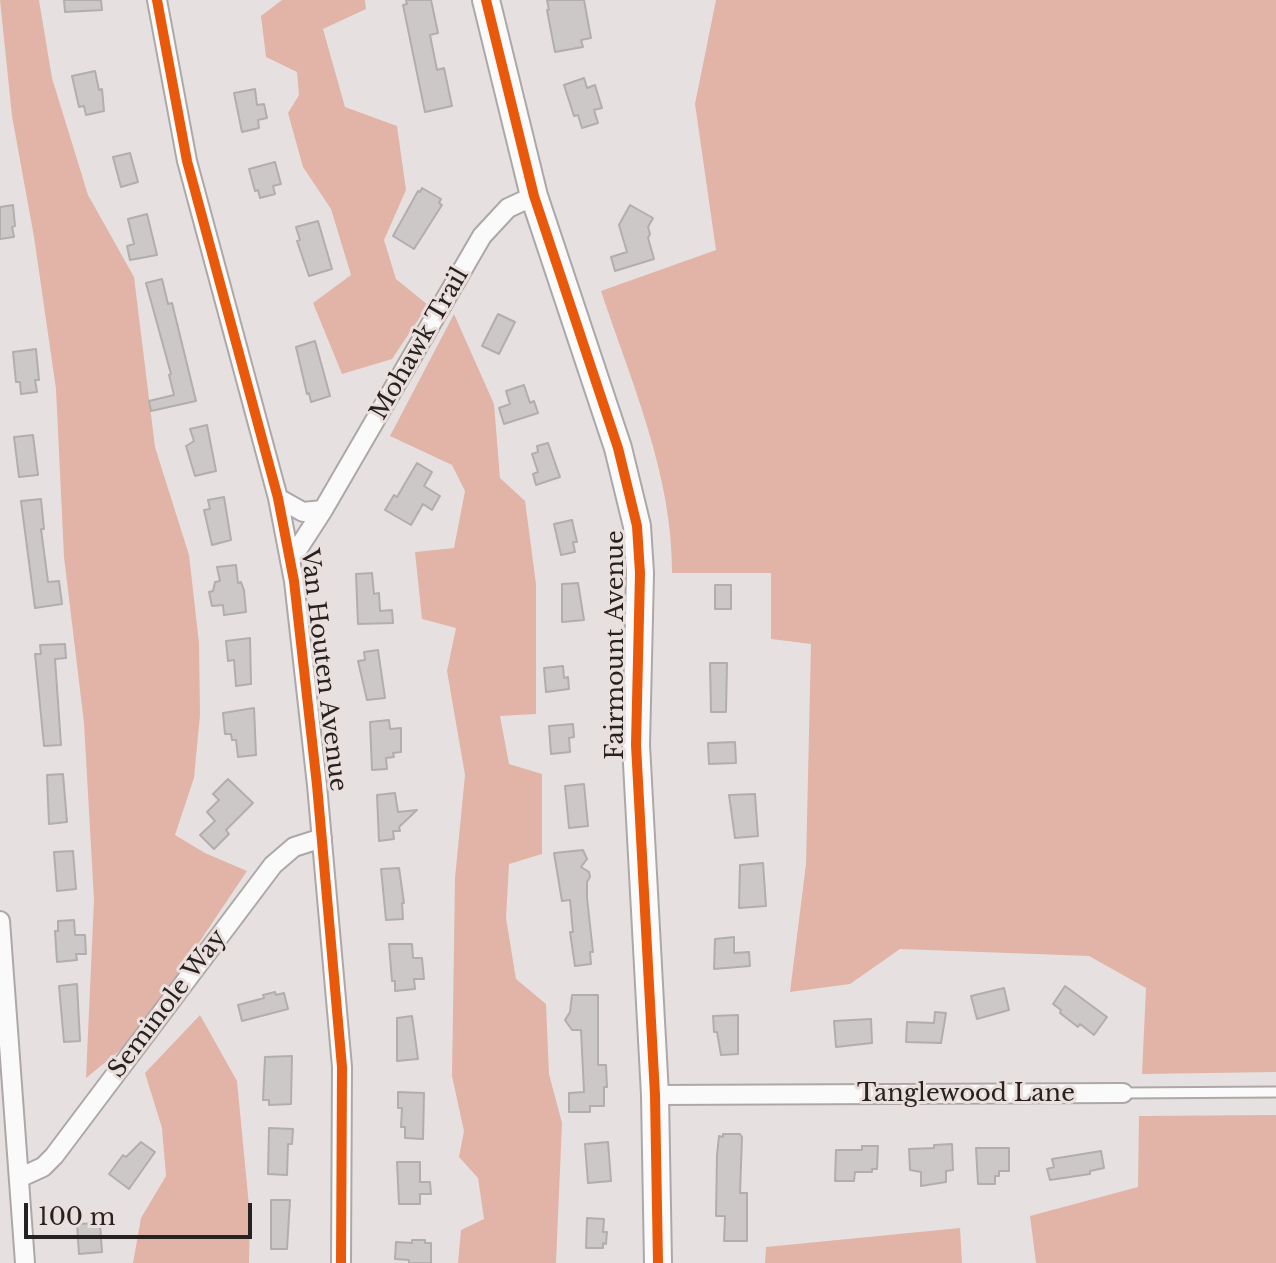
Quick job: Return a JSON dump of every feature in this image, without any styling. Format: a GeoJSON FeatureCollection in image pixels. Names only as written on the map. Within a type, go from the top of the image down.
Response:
{"type":"FeatureCollection","features":[{"type":"Feature","properties":{"kind":"main road","name":"Fairmount Avenue"},"geometry":{"type":"LineString","coordinates":[[486,0],[534,196],[621,460],[637,526],[640,573],[636,745],[655,1095],[658,1263]]}},
{"type":"Feature","properties":{"kind":"street","name":"Van Houten Avenue"},"geometry":{"type":"LineString","coordinates":[[157,0],[187,161],[278,498],[303,644],[342,1067],[341,1263]]}},
{"type":"Feature","properties":{"kind":"street","name":"Mohawk Trail"},"geometry":{"type":"LineString","coordinates":[[290,561],[323,510],[482,236],[515,203],[534,196]]}},
{"type":"Feature","properties":{"kind":"street"},"geometry":{"type":"LineString","coordinates":[[278,498],[303,512],[323,510]]}},
{"type":"Feature","properties":{"kind":"street","name":"Seminole Way"},"geometry":{"type":"LineString","coordinates":[[19,1178],[43,1167],[54,1156],[273,865],[294,847],[322,838]]}},
{"type":"Feature","properties":{"kind":"street"},"geometry":{"type":"LineString","coordinates":[[0,921],[25,1263]]}},
{"type":"Feature","properties":{"kind":"street","name":"Tanglewood Lane"},"geometry":{"type":"LineString","coordinates":[[655,1095],[1123,1093]]}},
{"type":"Feature","properties":{"kind":"lane","name":"Tanglewood Lane"},"geometry":{"type":"LineString","coordinates":[[1123,1093],[1276,1092]]}},
{"type":"Feature","properties":{"kind":"shaded area"},"geometry":{"type":"Polygon","coordinates":[[[0,0],[39,0],[52,78],[88,195],[134,277],[155,447],[189,555],[199,643],[200,715],[194,778],[175,835],[205,853],[247,871],[135,1038],[86,1078],[94,900],[84,723],[64,557],[56,389],[34,237],[12,116],[0,0]]]}},
{"type":"Feature","properties":{"kind":"shaded area"},"geometry":{"type":"Polygon","coordinates":[[[282,0],[365,0],[366,9],[323,29],[345,107],[397,126],[406,190],[384,240],[396,279],[428,305],[392,359],[342,374],[313,303],[351,275],[331,209],[303,167],[288,113],[299,95],[297,72],[266,57],[261,16],[282,0]]]}},
{"type":"Feature","properties":{"kind":"shaded area"},"geometry":{"type":"Polygon","coordinates":[[[716,0],[1276,0],[1276,1072],[1142,1074],[1146,988],[1089,956],[900,949],[850,984],[790,992],[806,864],[811,644],[771,639],[771,573],[672,573],[666,501],[658,465],[601,291],[716,250],[695,104],[716,0]]]}},
{"type":"Feature","properties":{"kind":"shaded area"},"geometry":{"type":"Polygon","coordinates":[[[454,314],[494,404],[500,478],[525,501],[536,584],[536,714],[500,716],[509,764],[542,774],[542,854],[509,864],[506,918],[516,979],[546,1004],[549,1074],[562,1123],[556,1263],[458,1263],[461,1230],[484,1219],[478,1178],[459,1157],[464,1131],[452,1076],[455,878],[465,775],[447,671],[456,628],[422,619],[415,552],[454,548],[465,491],[452,465],[390,436],[454,314]]]}},
{"type":"Feature","properties":{"kind":"shaded area"},"geometry":{"type":"Polygon","coordinates":[[[200,1015],[237,1081],[250,1216],[249,1263],[133,1263],[141,1218],[166,1176],[162,1128],[145,1073],[200,1015]]]}},
{"type":"Feature","properties":{"kind":"shaded area"},"geometry":{"type":"Polygon","coordinates":[[[1276,1115],[1276,1263],[1036,1263],[1030,1216],[1138,1187],[1139,1116],[1276,1115]]]}},
{"type":"Feature","properties":{"kind":"shaded area"},"geometry":{"type":"Polygon","coordinates":[[[960,1228],[962,1263],[765,1263],[766,1247],[960,1228]]]}},
{"type":"Feature","properties":{"kind":"building"},"geometry":{"type":"Polygon","coordinates":[[[64,0],[101,0],[102,10],[65,12],[64,0]]]}},
{"type":"Feature","properties":{"kind":"building"},"geometry":{"type":"Polygon","coordinates":[[[406,0],[431,0],[438,33],[430,35],[437,70],[444,68],[452,106],[425,112],[403,5],[407,4],[406,0]]]}},
{"type":"Feature","properties":{"kind":"building"},"geometry":{"type":"Polygon","coordinates":[[[547,0],[584,0],[591,38],[581,40],[583,47],[555,52],[547,0]]]}},
{"type":"Feature","properties":{"kind":"building"},"geometry":{"type":"Polygon","coordinates":[[[95,71],[99,90],[102,89],[104,111],[86,115],[84,106],[79,107],[72,76],[95,71]]]}},
{"type":"Feature","properties":{"kind":"building"},"geometry":{"type":"Polygon","coordinates":[[[584,78],[587,88],[595,85],[602,108],[594,110],[598,123],[582,128],[578,115],[574,116],[564,85],[584,78]]]}},
{"type":"Feature","properties":{"kind":"building"},"geometry":{"type":"Polygon","coordinates":[[[255,89],[257,105],[264,104],[267,118],[258,120],[259,128],[242,132],[234,93],[255,89]]]}},
{"type":"Feature","properties":{"kind":"building"},"geometry":{"type":"Polygon","coordinates":[[[130,153],[138,182],[121,187],[113,157],[130,153]]]}},
{"type":"Feature","properties":{"kind":"building"},"geometry":{"type":"Polygon","coordinates":[[[275,162],[281,184],[273,186],[275,194],[260,198],[249,169],[275,162]]]}},
{"type":"Feature","properties":{"kind":"building"},"geometry":{"type":"Polygon","coordinates":[[[422,188],[441,199],[439,203],[442,205],[414,249],[393,236],[422,188]]]}},
{"type":"Feature","properties":{"kind":"building"},"geometry":{"type":"Polygon","coordinates":[[[13,205],[14,237],[0,239],[0,207],[13,205]]]}},
{"type":"Feature","properties":{"kind":"building"},"geometry":{"type":"Polygon","coordinates":[[[630,205],[653,218],[648,227],[648,238],[654,259],[615,271],[611,257],[627,252],[619,225],[630,205]]]}},
{"type":"Feature","properties":{"kind":"building"},"geometry":{"type":"Polygon","coordinates":[[[147,214],[157,255],[130,260],[127,246],[134,244],[128,219],[147,214]]]}},
{"type":"Feature","properties":{"kind":"building"},"geometry":{"type":"Polygon","coordinates":[[[318,221],[332,269],[309,276],[297,241],[300,240],[296,227],[318,221]]]}},
{"type":"Feature","properties":{"kind":"building"},"geometry":{"type":"Polygon","coordinates":[[[162,279],[168,304],[172,303],[196,401],[151,411],[149,401],[174,395],[146,283],[162,279]]]}},
{"type":"Feature","properties":{"kind":"building"},"geometry":{"type":"Polygon","coordinates":[[[498,314],[515,322],[499,354],[482,346],[498,314]]]}},
{"type":"Feature","properties":{"kind":"building"},"geometry":{"type":"Polygon","coordinates":[[[315,341],[330,396],[311,402],[296,347],[315,341]]]}},
{"type":"Feature","properties":{"kind":"building"},"geometry":{"type":"Polygon","coordinates":[[[36,349],[37,392],[21,394],[20,382],[16,382],[13,352],[36,349]]]}},
{"type":"Feature","properties":{"kind":"building"},"geometry":{"type":"Polygon","coordinates":[[[524,385],[530,403],[534,401],[538,413],[504,424],[499,408],[510,404],[506,391],[524,385]]]}},
{"type":"Feature","properties":{"kind":"building"},"geometry":{"type":"Polygon","coordinates":[[[207,425],[216,471],[195,476],[186,446],[194,441],[190,429],[207,425]]]}},
{"type":"Feature","properties":{"kind":"building"},"geometry":{"type":"Polygon","coordinates":[[[33,435],[38,475],[19,477],[14,437],[33,435]]]}},
{"type":"Feature","properties":{"kind":"building"},"geometry":{"type":"Polygon","coordinates":[[[548,443],[560,477],[536,485],[533,474],[538,472],[532,454],[538,452],[537,446],[548,443]]]}},
{"type":"Feature","properties":{"kind":"building"},"geometry":{"type":"Polygon","coordinates":[[[417,463],[432,472],[424,486],[440,496],[432,510],[423,504],[411,525],[385,510],[394,495],[397,497],[417,463]]]}},
{"type":"Feature","properties":{"kind":"building"},"geometry":{"type":"Polygon","coordinates":[[[224,497],[231,540],[212,545],[204,510],[210,509],[208,500],[224,497]]]}},
{"type":"Feature","properties":{"kind":"building"},"geometry":{"type":"Polygon","coordinates":[[[41,499],[44,529],[41,529],[48,582],[59,581],[62,604],[35,608],[21,501],[41,499]]]}},
{"type":"Feature","properties":{"kind":"building"},"geometry":{"type":"Polygon","coordinates":[[[572,520],[577,542],[573,542],[575,552],[561,555],[554,524],[572,520]]]}},
{"type":"Feature","properties":{"kind":"building"},"geometry":{"type":"Polygon","coordinates":[[[236,565],[238,583],[241,582],[244,590],[246,612],[224,615],[223,605],[212,606],[209,592],[213,591],[215,582],[220,581],[217,567],[236,565]]]}},
{"type":"Feature","properties":{"kind":"building"},"geometry":{"type":"Polygon","coordinates":[[[372,573],[374,594],[379,593],[380,611],[392,610],[393,623],[358,624],[356,574],[372,573]]]}},
{"type":"Feature","properties":{"kind":"building"},"geometry":{"type":"Polygon","coordinates":[[[578,583],[584,620],[562,622],[562,584],[578,583]]]}},
{"type":"Feature","properties":{"kind":"building"},"geometry":{"type":"Polygon","coordinates":[[[715,585],[731,585],[731,609],[715,609],[715,585]]]}},
{"type":"Feature","properties":{"kind":"building"},"geometry":{"type":"Polygon","coordinates":[[[250,638],[251,684],[236,686],[234,660],[228,661],[226,641],[250,638]]]}},
{"type":"Feature","properties":{"kind":"building"},"geometry":{"type":"Polygon","coordinates":[[[65,644],[66,658],[55,659],[61,745],[44,746],[35,654],[41,654],[40,645],[65,644]]]}},
{"type":"Feature","properties":{"kind":"building"},"geometry":{"type":"Polygon","coordinates":[[[378,650],[385,698],[367,700],[358,661],[365,660],[364,652],[378,650]]]}},
{"type":"Feature","properties":{"kind":"building"},"geometry":{"type":"Polygon","coordinates":[[[710,663],[727,663],[726,712],[711,712],[710,663]]]}},
{"type":"Feature","properties":{"kind":"building"},"geometry":{"type":"Polygon","coordinates":[[[563,666],[569,689],[546,692],[544,668],[563,666]]]}},
{"type":"Feature","properties":{"kind":"building"},"geometry":{"type":"Polygon","coordinates":[[[254,708],[256,755],[238,757],[236,740],[232,740],[231,734],[225,734],[223,713],[254,708]]]}},
{"type":"Feature","properties":{"kind":"building"},"geometry":{"type":"Polygon","coordinates":[[[389,720],[390,729],[401,728],[401,752],[386,758],[387,769],[372,770],[370,722],[389,720]]]}},
{"type":"Feature","properties":{"kind":"building"},"geometry":{"type":"Polygon","coordinates":[[[573,724],[574,737],[569,738],[570,752],[551,754],[549,726],[573,724]]]}},
{"type":"Feature","properties":{"kind":"building"},"geometry":{"type":"Polygon","coordinates":[[[735,742],[736,763],[709,764],[708,743],[735,742]]]}},
{"type":"Feature","properties":{"kind":"building"},"geometry":{"type":"Polygon","coordinates":[[[63,774],[67,822],[49,824],[47,775],[63,774]]]}},
{"type":"Feature","properties":{"kind":"building"},"geometry":{"type":"Polygon","coordinates":[[[228,779],[253,803],[226,830],[229,834],[214,849],[200,835],[215,821],[207,812],[219,800],[213,794],[228,779]]]}},
{"type":"Feature","properties":{"kind":"building"},"geometry":{"type":"Polygon","coordinates":[[[584,784],[588,826],[569,828],[565,786],[584,784]]]}},
{"type":"Feature","properties":{"kind":"building"},"geometry":{"type":"Polygon","coordinates":[[[395,793],[398,812],[417,810],[399,827],[400,831],[393,831],[394,839],[379,841],[377,795],[395,793]]]}},
{"type":"Feature","properties":{"kind":"building"},"geometry":{"type":"Polygon","coordinates":[[[755,794],[758,836],[735,838],[729,795],[755,794]]]}},
{"type":"Feature","properties":{"kind":"building"},"geometry":{"type":"Polygon","coordinates":[[[583,850],[587,859],[581,867],[589,872],[590,877],[587,898],[593,952],[590,952],[591,964],[575,966],[570,932],[573,932],[570,900],[562,901],[554,853],[583,850]]]}},
{"type":"Feature","properties":{"kind":"building"},"geometry":{"type":"Polygon","coordinates":[[[73,851],[76,889],[57,891],[54,852],[73,851]]]}},
{"type":"Feature","properties":{"kind":"building"},"geometry":{"type":"Polygon","coordinates":[[[763,863],[766,906],[739,908],[740,865],[763,863]]]}},
{"type":"Feature","properties":{"kind":"building"},"geometry":{"type":"Polygon","coordinates":[[[399,868],[403,919],[386,920],[381,869],[399,868]]]}},
{"type":"Feature","properties":{"kind":"building"},"geometry":{"type":"Polygon","coordinates":[[[74,920],[75,935],[85,935],[86,954],[76,954],[77,960],[57,962],[55,931],[58,931],[58,921],[74,920]]]}},
{"type":"Feature","properties":{"kind":"building"},"geometry":{"type":"Polygon","coordinates":[[[734,937],[734,953],[749,952],[750,966],[714,969],[715,939],[734,937]]]}},
{"type":"Feature","properties":{"kind":"building"},"geometry":{"type":"Polygon","coordinates":[[[389,944],[412,944],[413,958],[422,958],[424,979],[414,979],[415,989],[395,991],[389,944]]]}},
{"type":"Feature","properties":{"kind":"building"},"geometry":{"type":"Polygon","coordinates":[[[77,984],[80,1041],[64,1042],[59,986],[77,984]]]}},
{"type":"Feature","properties":{"kind":"building"},"geometry":{"type":"Polygon","coordinates":[[[1065,986],[1107,1017],[1094,1035],[1080,1024],[1078,1027],[1053,1004],[1065,986]]]}},
{"type":"Feature","properties":{"kind":"building"},"geometry":{"type":"Polygon","coordinates":[[[1004,988],[1009,1010],[977,1019],[971,996],[1004,988]]]}},
{"type":"Feature","properties":{"kind":"building"},"geometry":{"type":"Polygon","coordinates":[[[275,992],[276,995],[284,993],[288,1009],[242,1021],[238,1005],[275,992]]]}},
{"type":"Feature","properties":{"kind":"building"},"geometry":{"type":"Polygon","coordinates":[[[572,995],[598,995],[598,1065],[606,1065],[607,1087],[604,1087],[604,1106],[590,1106],[590,1112],[569,1112],[569,1093],[584,1092],[581,1030],[572,1030],[565,1020],[570,1012],[572,995]]]}},
{"type":"Feature","properties":{"kind":"building"},"geometry":{"type":"Polygon","coordinates":[[[935,1012],[946,1013],[941,1043],[906,1042],[907,1022],[934,1023],[935,1012]]]}},
{"type":"Feature","properties":{"kind":"building"},"geometry":{"type":"Polygon","coordinates":[[[738,1015],[738,1054],[721,1055],[713,1016],[738,1015]]]}},
{"type":"Feature","properties":{"kind":"building"},"geometry":{"type":"Polygon","coordinates":[[[412,1016],[418,1059],[397,1061],[397,1018],[412,1016]]]}},
{"type":"Feature","properties":{"kind":"building"},"geometry":{"type":"Polygon","coordinates":[[[871,1019],[872,1043],[836,1047],[834,1021],[871,1019]]]}},
{"type":"Feature","properties":{"kind":"building"},"geometry":{"type":"Polygon","coordinates":[[[292,1056],[291,1104],[269,1105],[269,1100],[263,1100],[265,1057],[292,1056]]]}},
{"type":"Feature","properties":{"kind":"building"},"geometry":{"type":"Polygon","coordinates":[[[398,1092],[424,1093],[423,1139],[405,1138],[405,1127],[401,1127],[402,1108],[398,1108],[398,1092]]]}},
{"type":"Feature","properties":{"kind":"building"},"geometry":{"type":"Polygon","coordinates":[[[269,1128],[293,1129],[292,1144],[288,1144],[287,1175],[268,1174],[269,1128]]]}},
{"type":"Feature","properties":{"kind":"building"},"geometry":{"type":"Polygon","coordinates":[[[723,1134],[740,1134],[742,1137],[740,1193],[747,1193],[747,1241],[724,1241],[725,1216],[716,1216],[717,1155],[719,1136],[723,1137],[723,1134]]]}},
{"type":"Feature","properties":{"kind":"building"},"geometry":{"type":"Polygon","coordinates":[[[141,1142],[155,1152],[129,1189],[109,1174],[123,1155],[126,1157],[141,1142]]]}},
{"type":"Feature","properties":{"kind":"building"},"geometry":{"type":"Polygon","coordinates":[[[608,1142],[611,1181],[588,1183],[585,1144],[608,1142]]]}},
{"type":"Feature","properties":{"kind":"building"},"geometry":{"type":"Polygon","coordinates":[[[952,1144],[953,1170],[946,1171],[946,1182],[921,1186],[921,1172],[910,1170],[909,1149],[952,1144]]]}},
{"type":"Feature","properties":{"kind":"building"},"geometry":{"type":"Polygon","coordinates":[[[862,1146],[878,1146],[877,1169],[855,1172],[854,1181],[835,1181],[836,1150],[862,1150],[862,1146]]]}},
{"type":"Feature","properties":{"kind":"building"},"geometry":{"type":"Polygon","coordinates":[[[976,1148],[1009,1148],[1009,1171],[999,1171],[995,1184],[978,1184],[976,1148]]]}},
{"type":"Feature","properties":{"kind":"building"},"geometry":{"type":"Polygon","coordinates":[[[1101,1151],[1104,1168],[1090,1171],[1090,1174],[1050,1180],[1047,1169],[1054,1167],[1052,1159],[1101,1151]]]}},
{"type":"Feature","properties":{"kind":"building"},"geometry":{"type":"Polygon","coordinates":[[[397,1162],[420,1162],[420,1182],[430,1182],[431,1194],[420,1194],[420,1204],[399,1204],[397,1162]]]}},
{"type":"Feature","properties":{"kind":"building"},"geometry":{"type":"Polygon","coordinates":[[[271,1200],[290,1200],[287,1249],[271,1249],[271,1200]]]}},
{"type":"Feature","properties":{"kind":"building"},"geometry":{"type":"Polygon","coordinates":[[[587,1218],[604,1219],[603,1232],[607,1232],[603,1248],[586,1248],[587,1218]]]}},
{"type":"Feature","properties":{"kind":"building"},"geometry":{"type":"Polygon","coordinates":[[[100,1223],[102,1252],[79,1254],[77,1224],[100,1223]]]}},
{"type":"Feature","properties":{"kind":"building"},"geometry":{"type":"Polygon","coordinates":[[[412,1240],[431,1243],[431,1263],[409,1263],[409,1260],[395,1259],[396,1242],[412,1243],[412,1240]]]}},
{"type":"Feature","properties":{"kind":"cycle path"},"geometry":{"type":"LineString","coordinates":[[157,0],[187,161],[278,498],[294,581],[317,785],[342,1067],[341,1263]]}},
{"type":"Feature","properties":{"kind":"cycle path"},"geometry":{"type":"LineString","coordinates":[[486,0],[534,196],[618,448],[637,526],[640,573],[636,745],[655,1095],[658,1263]]}}]}
